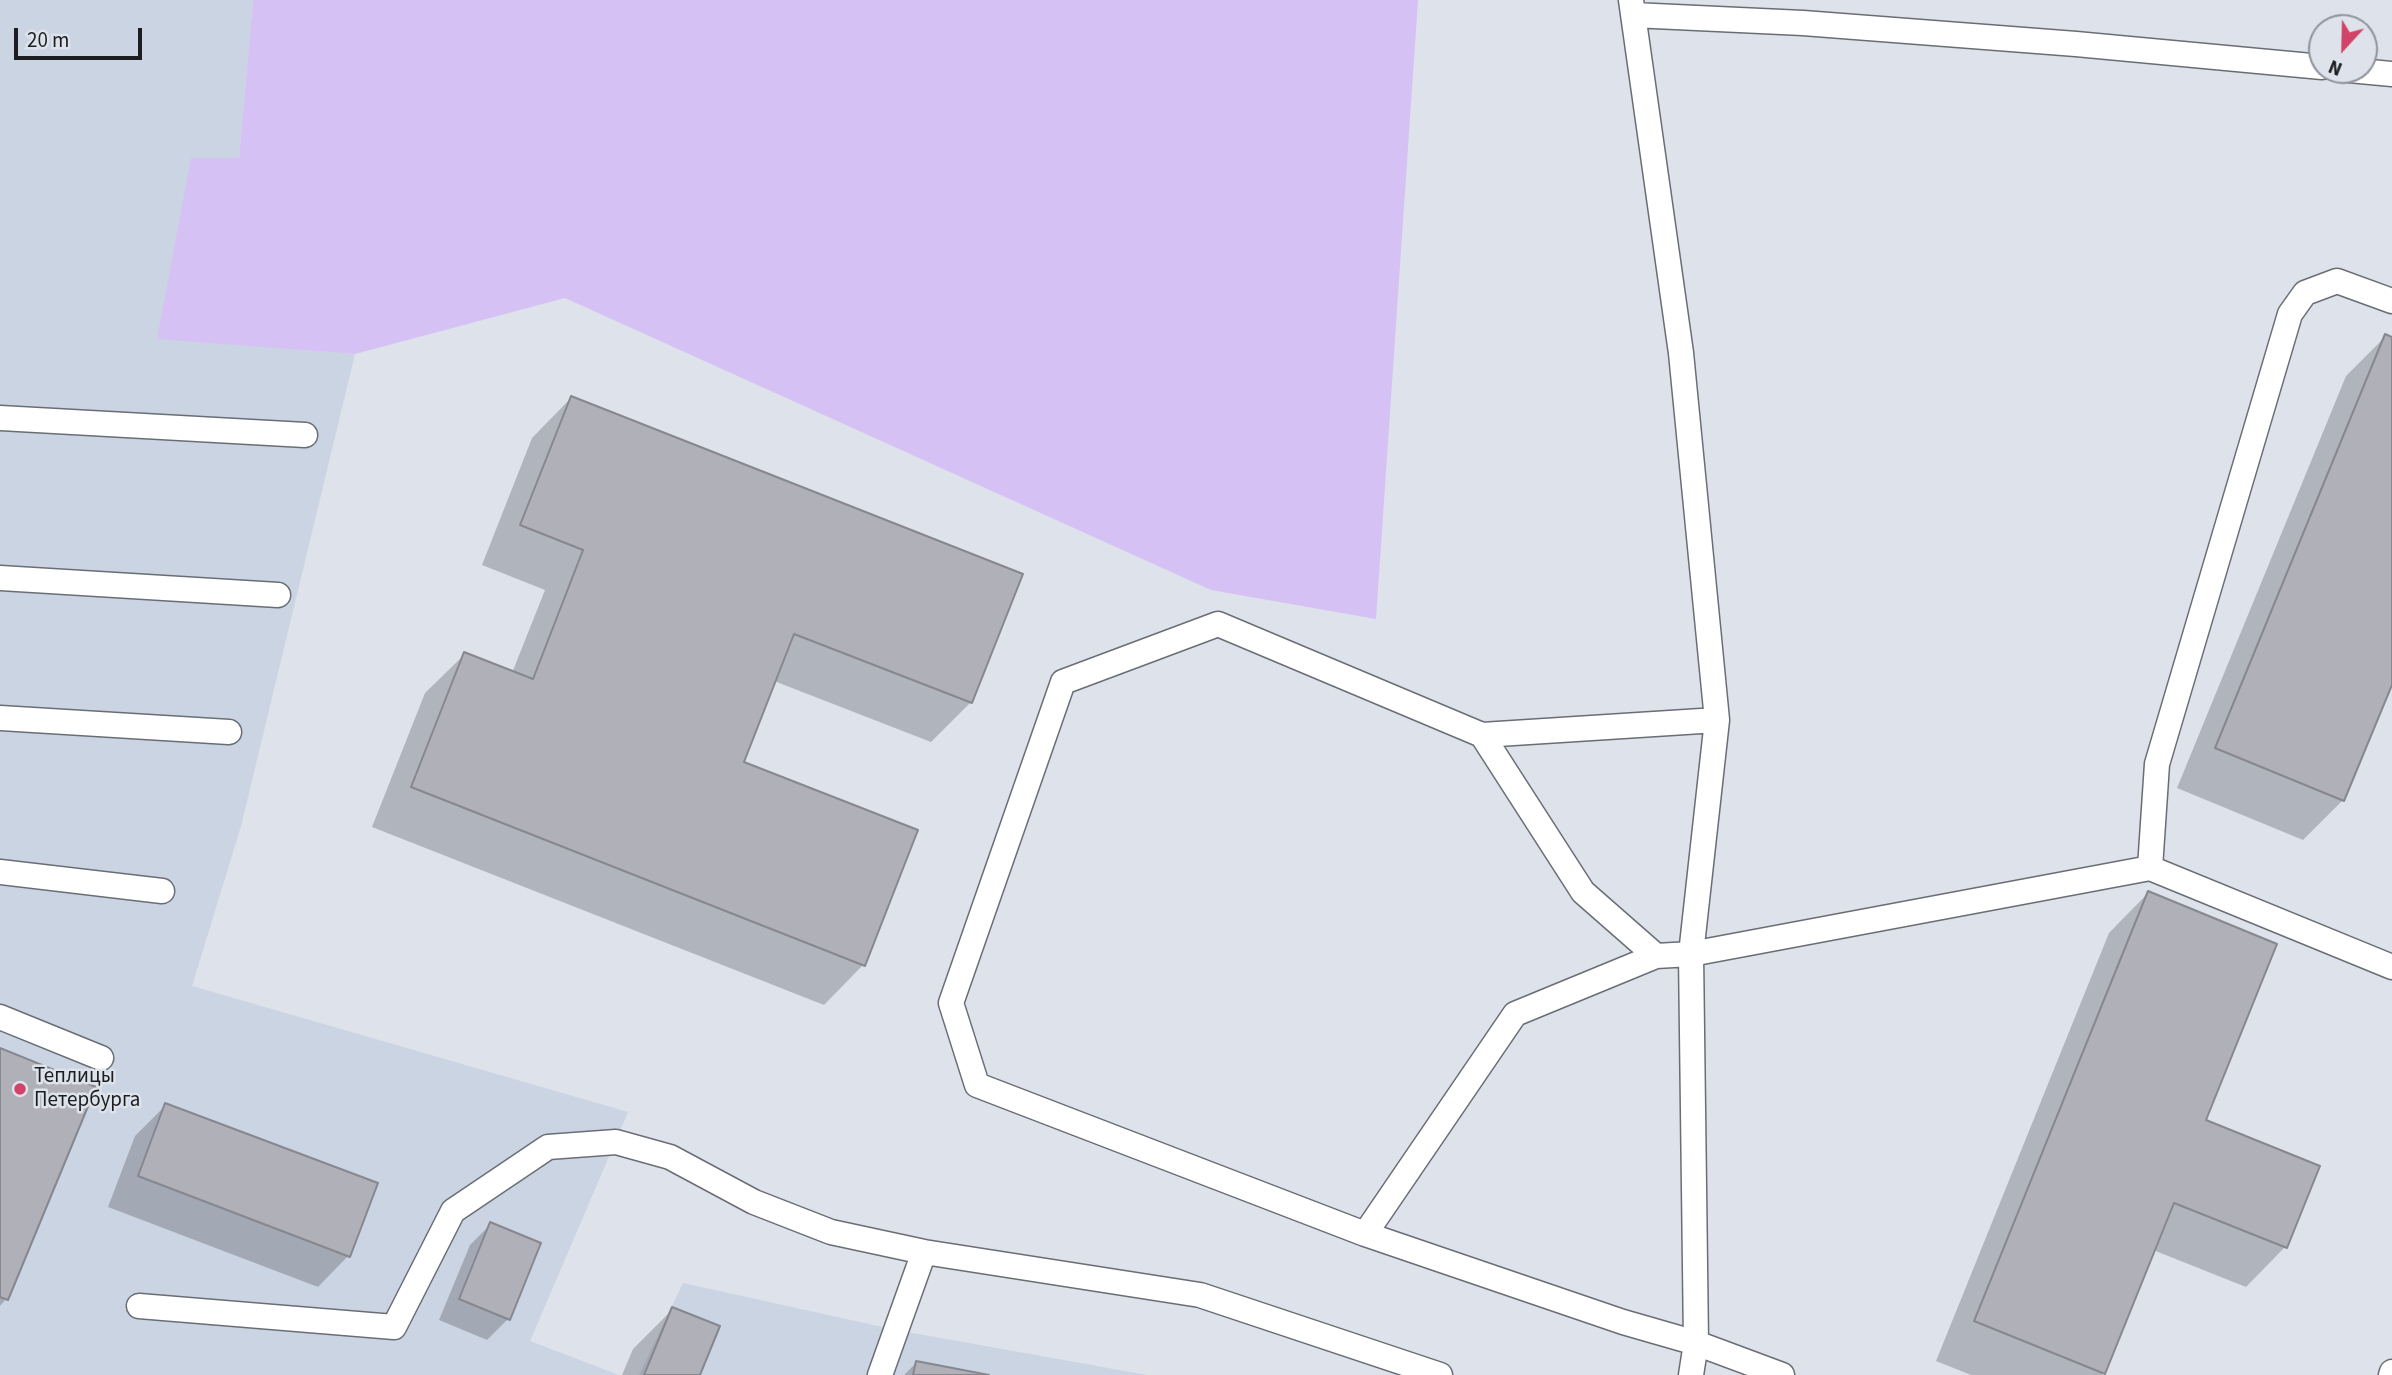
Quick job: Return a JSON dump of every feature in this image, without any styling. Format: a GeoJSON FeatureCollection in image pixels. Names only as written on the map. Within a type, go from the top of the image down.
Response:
{"type":"FeatureCollection","features":[{"type":"Feature","properties":{"kind":"lane"},"geometry":{"type":"LineString","coordinates":[[1691,1375],[1696,1343],[1691,954],[1717,720],[1681,353],[1632,8],[2308,66]]}},
{"type":"Feature","properties":{"kind":"lane"},"geometry":{"type":"LineString","coordinates":[[2150,868],[2157,764],[2290,314],[2305,293],[2337,281],[2392,301]]}},
{"type":"Feature","properties":{"kind":"lane"},"geometry":{"type":"LineString","coordinates":[[0,418],[305,435]]}},
{"type":"Feature","properties":{"kind":"lane"},"geometry":{"type":"LineString","coordinates":[[0,578],[278,596]]}},
{"type":"Feature","properties":{"kind":"lane"},"geometry":{"type":"LineString","coordinates":[[1717,720],[1482,735],[1218,624],[1063,682],[951,1003],[977,1086],[1366,1234],[1623,1322],[1696,1343],[1782,1375]]}},
{"type":"Feature","properties":{"kind":"lane"},"geometry":{"type":"LineString","coordinates":[[0,718],[229,732]]}},
{"type":"Feature","properties":{"kind":"lane"},"geometry":{"type":"LineString","coordinates":[[1482,735],[1583,892],[1656,957]]}},
{"type":"Feature","properties":{"kind":"lane"},"geometry":{"type":"LineString","coordinates":[[1366,1234],[1516,1014],[1656,957],[1691,954],[2150,868],[2392,967]]}},
{"type":"Feature","properties":{"kind":"lane"},"geometry":{"type":"LineString","coordinates":[[0,872],[162,891]]}},
{"type":"Feature","properties":{"kind":"lane"},"geometry":{"type":"LineString","coordinates":[[0,1017],[101,1058]]}},
{"type":"Feature","properties":{"kind":"lane"},"geometry":{"type":"LineString","coordinates":[[139,1306],[394,1328],[453,1211],[548,1147],[616,1142],[670,1157],[754,1202],[831,1232],[924,1252],[1200,1295],[1440,1375]]}},
{"type":"Feature","properties":{"kind":"lane"},"geometry":{"type":"LineString","coordinates":[[880,1375],[924,1252]]}},
{"type":"Feature","properties":{"kind":"shaded area"},"geometry":{"type":"Polygon","coordinates":[[[0,0],[253,0],[239,159],[157,338],[355,354],[241,826],[192,986],[628,1112],[530,1341],[619,1375],[0,1375],[0,0]]]}},
{"type":"Feature","properties":{"kind":"shaded area"},"geometry":{"type":"Polygon","coordinates":[[[253,0],[1418,0],[1376,619],[1211,590],[565,298],[355,354],[157,339],[191,158],[239,158],[253,0]]]}},
{"type":"Feature","properties":{"kind":"shaded area"},"geometry":{"type":"Polygon","coordinates":[[[683,1283],[896,1330],[1147,1375],[639,1375],[683,1283]]]}},
{"type":"Feature","properties":{"kind":"building"},"geometry":{"type":"Polygon","coordinates":[[[2385,334],[2392,337],[2392,685],[2344,801],[2215,748],[2385,334]]]}},
{"type":"Feature","properties":{"kind":"building"},"geometry":{"type":"Polygon","coordinates":[[[571,396],[1023,574],[972,703],[794,634],[744,762],[918,830],[865,966],[411,787],[464,652],[533,679],[583,550],[520,525],[571,396]]]}},
{"type":"Feature","properties":{"kind":"building"},"geometry":{"type":"Polygon","coordinates":[[[2148,891],[2277,944],[2206,1120],[2320,1166],[2287,1248],[2174,1203],[2105,1374],[1974,1321],[2148,891]]]}},
{"type":"Feature","properties":{"kind":"building"},"geometry":{"type":"Polygon","coordinates":[[[0,1048],[96,1087],[8,1300],[0,1297],[0,1048]]]}},
{"type":"Feature","properties":{"kind":"building"},"geometry":{"type":"Polygon","coordinates":[[[165,1103],[378,1183],[350,1257],[138,1176],[165,1103]]]}},
{"type":"Feature","properties":{"kind":"building"},"geometry":{"type":"Polygon","coordinates":[[[490,1222],[541,1243],[510,1320],[459,1299],[490,1222]]]}},
{"type":"Feature","properties":{"kind":"building"},"geometry":{"type":"Polygon","coordinates":[[[672,1307],[720,1326],[700,1375],[644,1375],[672,1307]]]}},
{"type":"Feature","properties":{"kind":"building"},"geometry":{"type":"Polygon","coordinates":[[[916,1361],[989,1375],[913,1375],[916,1361]]]}},
{"type":"Feature","properties":{"kind":"place","name":"Теплицы Петербурга"},"geometry":{"type":"Point","coordinates":[20,1089]}}]}
